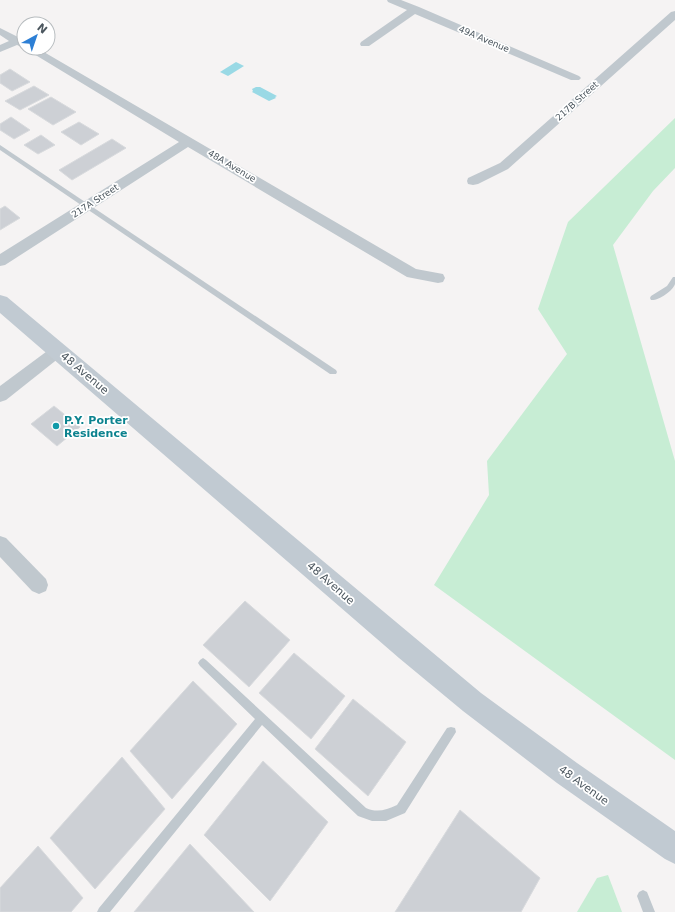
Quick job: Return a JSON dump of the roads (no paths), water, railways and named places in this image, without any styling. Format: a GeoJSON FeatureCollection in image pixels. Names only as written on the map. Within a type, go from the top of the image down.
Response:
{"type":"FeatureCollection","features":[{"type":"Feature","properties":{"kind":"main road","name":"48 Avenue"},"geometry":{"type":"LineString","coordinates":[[0,302],[59,350],[396,639],[472,702],[566,773],[675,849]]}},
{"type":"Feature","properties":{"kind":"street","name":"49A Avenue"},"geometry":{"type":"LineString","coordinates":[[392,0],[575,78]]}},
{"type":"Feature","properties":{"kind":"street"},"geometry":{"type":"LineString","coordinates":[[365,44],[414,9]]}},
{"type":"Feature","properties":{"kind":"street","name":"217B Street"},"geometry":{"type":"LineString","coordinates":[[473,180],[504,166],[675,14]]}},
{"type":"Feature","properties":{"kind":"street"},"geometry":{"type":"LineString","coordinates":[[0,31],[16,41]]}},
{"type":"Feature","properties":{"kind":"street"},"geometry":{"type":"LineString","coordinates":[[0,49],[16,44]]}},
{"type":"Feature","properties":{"kind":"street","name":"48A Avenue"},"geometry":{"type":"LineString","coordinates":[[43,56],[412,273],[438,278]]}},
{"type":"Feature","properties":{"kind":"street","name":"217A Street"},"geometry":{"type":"LineString","coordinates":[[0,261],[189,141]]}},
{"type":"Feature","properties":{"kind":"street"},"geometry":{"type":"LineString","coordinates":[[0,395],[59,350]]}},
{"type":"Feature","properties":{"kind":"street"},"geometry":{"type":"LineString","coordinates":[[0,544],[39,585]]}},
{"type":"Feature","properties":{"kind":"lane"},"geometry":{"type":"LineString","coordinates":[[0,147],[333,372]]}},
{"type":"Feature","properties":{"kind":"lane"},"geometry":{"type":"LineString","coordinates":[[653,298],[669,288],[675,279]]}},
{"type":"Feature","properties":{"kind":"lane"},"geometry":{"type":"LineString","coordinates":[[203,663],[362,812],[372,816],[386,816],[402,809],[451,732]]}},
{"type":"Feature","properties":{"kind":"lane"},"geometry":{"type":"LineString","coordinates":[[103,912],[262,718]]}},
{"type":"Feature","properties":{"kind":"lane"},"geometry":{"type":"LineString","coordinates":[[644,896],[649,912]]}},
{"type":"Feature","properties":{"kind":"water"},"geometry":{"type":"Polygon","coordinates":[[[236,62],[244,66],[228,76],[220,72],[236,62]]]}},
{"type":"Feature","properties":{"kind":"water"},"geometry":{"type":"Polygon","coordinates":[[[260,87],[277,96],[269,101],[252,92],[252,89],[260,87]]]}},
{"type":"Feature","properties":{"kind":"place","name":"P.Y. Porter Residence"},"geometry":{"type":"Point","coordinates":[56,426]}}]}
